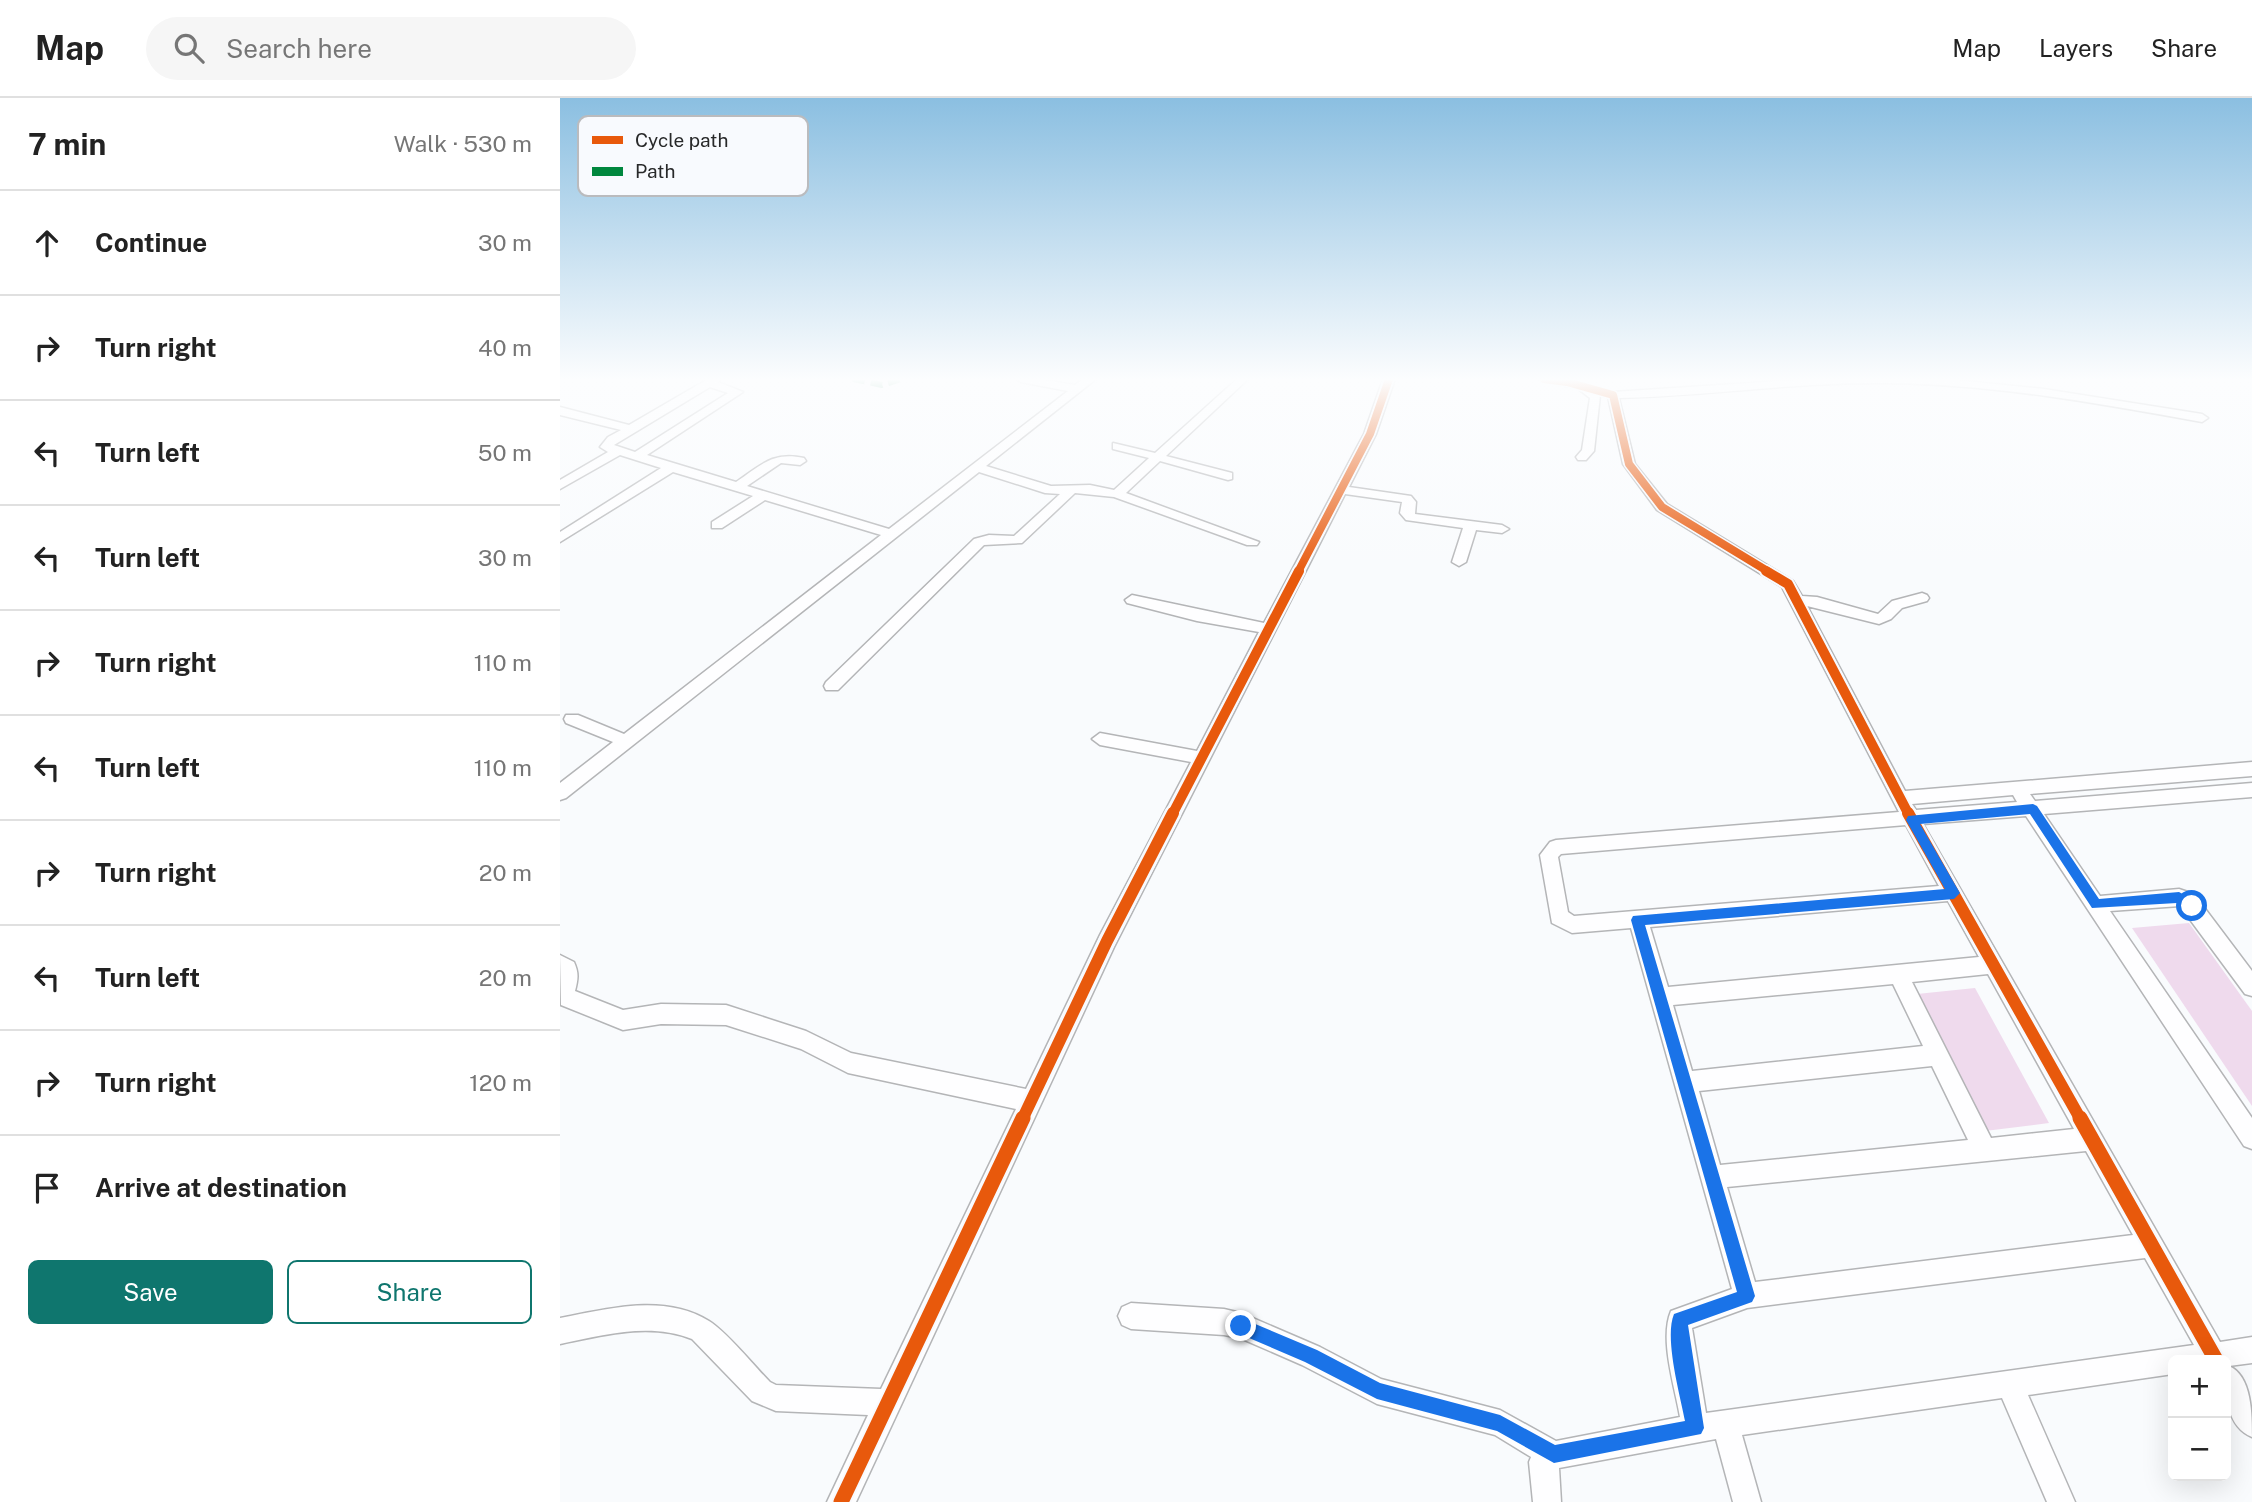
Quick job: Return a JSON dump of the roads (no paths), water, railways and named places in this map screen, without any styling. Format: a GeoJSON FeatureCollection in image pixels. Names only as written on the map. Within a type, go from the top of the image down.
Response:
{"type":"FeatureCollection","features":[{"type":"Feature","properties":{"kind":"street"},"geometry":{"type":"LineString","coordinates":[[607,445],[606,447],[616,452],[891,534]]}},
{"type":"Feature","properties":{"kind":"street"},"geometry":{"type":"LineString","coordinates":[[636,457],[655,445]]}},
{"type":"Feature","properties":{"kind":"street"},"geometry":{"type":"LineString","coordinates":[[560,793],[1005,445]]}},
{"type":"Feature","properties":{"kind":"street"},"geometry":{"type":"LineString","coordinates":[[1117,494],[1172,445]]}},
{"type":"Feature","properties":{"kind":"street"},"geometry":{"type":"LineString","coordinates":[[841,1502],[1107,941],[1365,445]]}},
{"type":"Feature","properties":{"kind":"street"},"geometry":{"type":"LineString","coordinates":[[1581,457],[1588,451],[1589,445]]}},
{"type":"Feature","properties":{"kind":"street"},"geometry":{"type":"LineString","coordinates":[[1624,445],[1629,464],[1662,507],[1788,584],[1912,820],[2213,1355]]}},
{"type":"Feature","properties":{"kind":"street"},"geometry":{"type":"LineString","coordinates":[[1116,446],[1228,476]]}},
{"type":"Feature","properties":{"kind":"street"},"geometry":{"type":"LineString","coordinates":[[560,485],[616,452]]}},
{"type":"Feature","properties":{"kind":"street"},"geometry":{"type":"LineString","coordinates":[[736,488],[777,460],[786,458],[800,461]]}},
{"type":"Feature","properties":{"kind":"street"},"geometry":{"type":"LineString","coordinates":[[976,467],[1050,490],[1090,489],[1117,494],[1252,542]]}},
{"type":"Feature","properties":{"kind":"street"},"geometry":{"type":"LineString","coordinates":[[560,538],[670,468]]}},
{"type":"Feature","properties":{"kind":"street"},"geometry":{"type":"LineString","coordinates":[[832,686],[979,542],[989,539],[1017,540],[1071,489]]}},
{"type":"Feature","properties":{"kind":"street"},"geometry":{"type":"LineString","coordinates":[[1341,490],[1406,499],[1409,502],[1407,513],[1411,517],[1502,529]]}},
{"type":"Feature","properties":{"kind":"street"},"geometry":{"type":"LineString","coordinates":[[717,525],[762,495]]}},
{"type":"Feature","properties":{"kind":"street"},"geometry":{"type":"LineString","coordinates":[[1459,562],[1471,525]]}},
{"type":"Feature","properties":{"kind":"street"},"geometry":{"type":"LineString","coordinates":[[1797,601],[1817,602],[1879,619],[1886,616],[1897,604],[1922,598]]}},
{"type":"Feature","properties":{"kind":"street"},"geometry":{"type":"LineString","coordinates":[[1132,600],[1268,629]]}},
{"type":"Feature","properties":{"kind":"street"},"geometry":{"type":"LineString","coordinates":[[572,719],[626,741]]}},
{"type":"Feature","properties":{"kind":"street"},"geometry":{"type":"LineString","coordinates":[[1100,738],[1202,758]]}},
{"type":"Feature","properties":{"kind":"street"},"geometry":{"type":"LineString","coordinates":[[1900,798],[2252,769]]}},
{"type":"Feature","properties":{"kind":"street"},"geometry":{"type":"LineString","coordinates":[[2017,788],[2252,1138]]}},
{"type":"Feature","properties":{"kind":"street"},"geometry":{"type":"LineString","coordinates":[[1954,893],[1572,925],[1559,917],[1549,855],[1556,847],[1912,820],[2252,790]]}},
{"type":"Feature","properties":{"kind":"street"},"geometry":{"type":"LineString","coordinates":[[2096,904],[2179,897],[2187,900],[2252,987]]}},
{"type":"Feature","properties":{"kind":"street"},"geometry":{"type":"LineString","coordinates":[[1637,920],[1747,1296]]}},
{"type":"Feature","properties":{"kind":"street"},"geometry":{"type":"LineString","coordinates":[[560,964],[567,968],[569,973],[565,993],[568,998],[623,1020],[662,1014],[718,1014],[806,1041],[848,1063],[1031,1101]]}},
{"type":"Feature","properties":{"kind":"street"},"geometry":{"type":"LineString","coordinates":[[1660,997],[1993,965]]}},
{"type":"Feature","properties":{"kind":"street"},"geometry":{"type":"LineString","coordinates":[[1898,974],[1985,1150]]}},
{"type":"Feature","properties":{"kind":"street"},"geometry":{"type":"LineString","coordinates":[[1685,1082],[1938,1055]]}},
{"type":"Feature","properties":{"kind":"street"},"geometry":{"type":"LineString","coordinates":[[1712,1177],[2092,1139]]}},
{"type":"Feature","properties":{"kind":"street"},"geometry":{"type":"LineString","coordinates":[[1695,1428],[1679,1337],[1679,1320],[1747,1296],[2151,1245]]}},
{"type":"Feature","properties":{"kind":"street"},"geometry":{"type":"LineString","coordinates":[[560,1331],[636,1316],[691,1325],[701,1330],[761,1392],[776,1398],[888,1403]]}},
{"type":"Feature","properties":{"kind":"street"},"geometry":{"type":"LineString","coordinates":[[1131,1316],[1224,1322],[1241,1326],[1311,1356],[1377,1391],[1500,1423],[1554,1454]]}},
{"type":"Feature","properties":{"kind":"street"},"geometry":{"type":"LineString","coordinates":[[2225,1355],[2252,1350]]}},
{"type":"Feature","properties":{"kind":"street"},"geometry":{"type":"LineString","coordinates":[[1547,1502],[1543,1462],[1554,1454],[1695,1428],[2168,1363]]}},
{"type":"Feature","properties":{"kind":"street"},"geometry":{"type":"LineString","coordinates":[[2009,1383],[2061,1502]]}},
{"type":"Feature","properties":{"kind":"street"},"geometry":{"type":"LineString","coordinates":[[2231,1387],[2252,1424]]}},
{"type":"Feature","properties":{"kind":"street"},"geometry":{"type":"LineString","coordinates":[[1725,1424],[1747,1502]]}}]}
